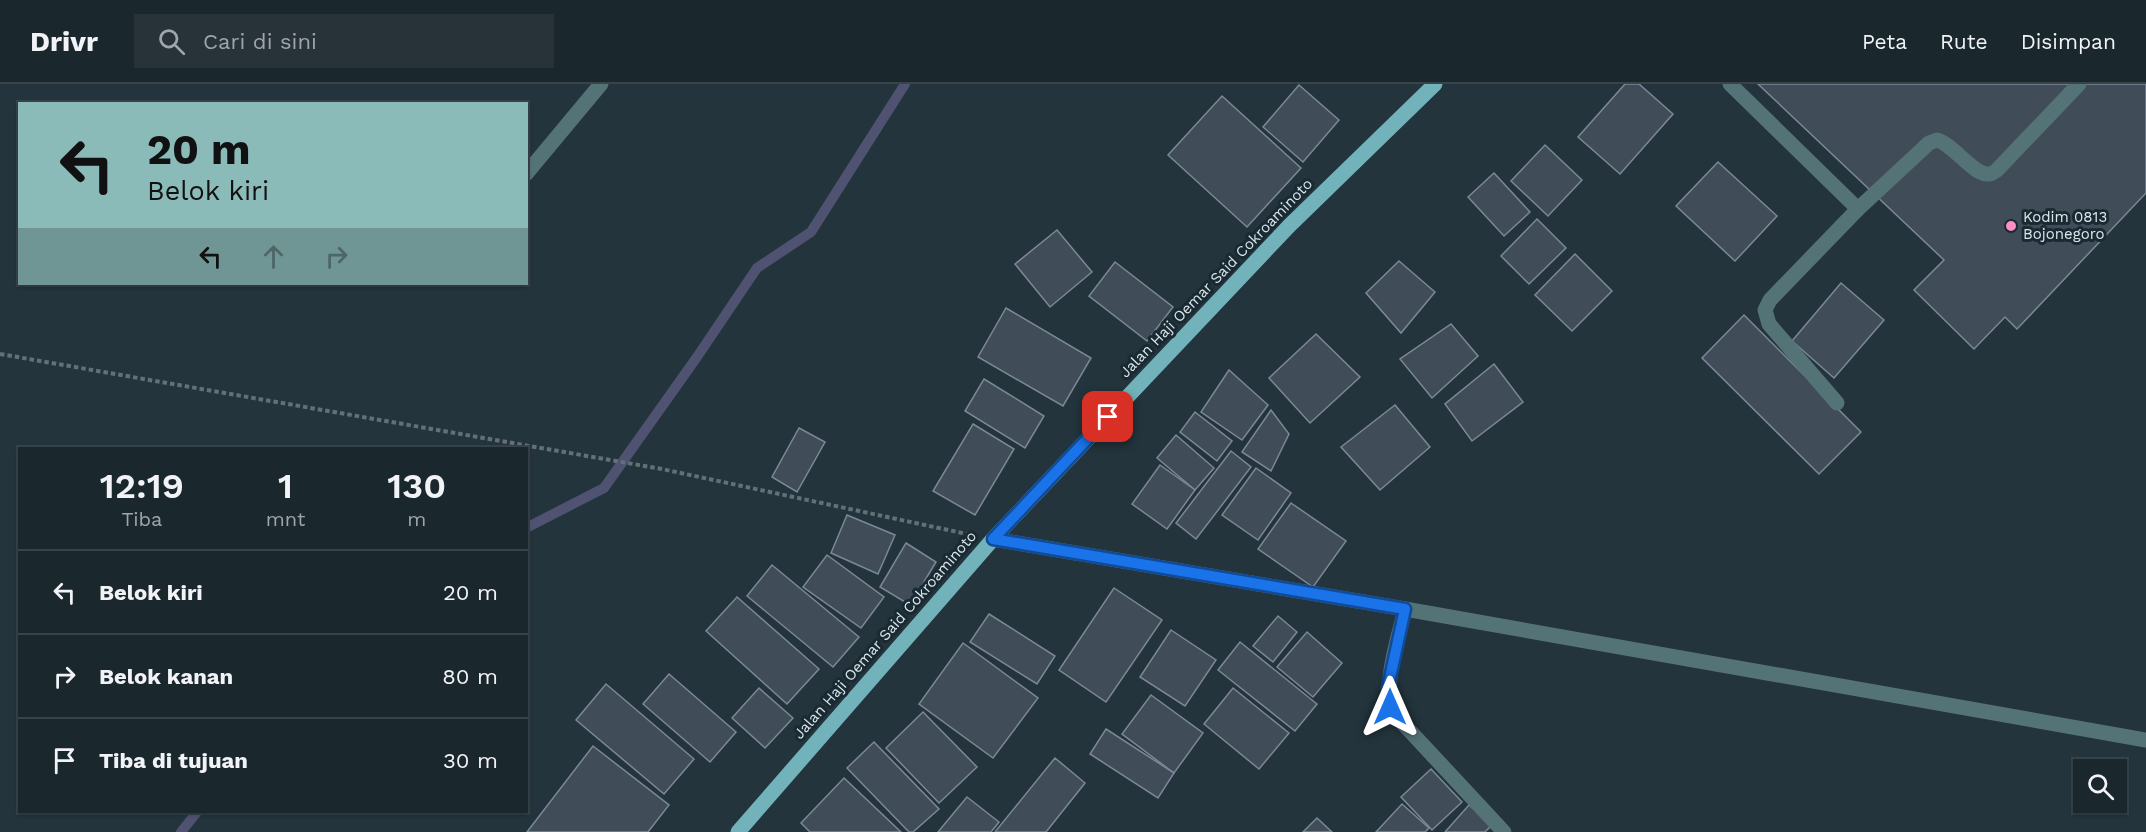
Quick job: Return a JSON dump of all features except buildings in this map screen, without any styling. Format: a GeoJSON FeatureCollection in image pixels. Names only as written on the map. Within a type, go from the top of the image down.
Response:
{"type":"FeatureCollection","features":[{"type":"Feature","properties":{"kind":"main road","name":"Jalan Haji Oemar Said Cokroaminoto"},"geometry":{"type":"LineString","coordinates":[[740,829],[993,539],[1289,225],[1435,84]]}},
{"type":"Feature","properties":{"kind":"street"},"geometry":{"type":"LineString","coordinates":[[528,172],[601,84]]}},
{"type":"Feature","properties":{"kind":"street"},"geometry":{"type":"LineString","coordinates":[[1730,84],[1858,209]]}},
{"type":"Feature","properties":{"kind":"street"},"geometry":{"type":"LineString","coordinates":[[1837,403],[1769,324],[1765,310],[1770,300],[1858,209],[1929,143],[1937,140],[1944,143],[1980,172],[1989,174],[1997,170],[2079,84]]}},
{"type":"Feature","properties":{"kind":"street"},"geometry":{"type":"LineString","coordinates":[[993,539],[1405,609],[2146,741]]}},
{"type":"Feature","properties":{"kind":"street"},"geometry":{"type":"LineString","coordinates":[[1405,609],[1388,687],[1390,707],[1504,832]]}},
{"type":"Feature","properties":{"kind":"path"},"geometry":{"type":"LineString","coordinates":[[0,354],[646,466],[993,539]]}},
{"type":"Feature","properties":{"kind":"waterway"},"geometry":{"type":"LineString","coordinates":[[528,527],[604,488],[757,268],[811,232],[905,84]]}},
{"type":"Feature","properties":{"kind":"waterway"},"geometry":{"type":"LineString","coordinates":[[181,832],[196,813]]}},
{"type":"Feature","properties":{"kind":"place","name":"Kodim 0813 Bojonegoro"},"geometry":{"type":"Point","coordinates":[2011,226]}},
{"type":"Feature","properties":{"kind":"route"},"geometry":{"type":"LineString","coordinates":[[1108,417],[993,539],[1405,609],[1388,687],[1390,707]]}}]}
